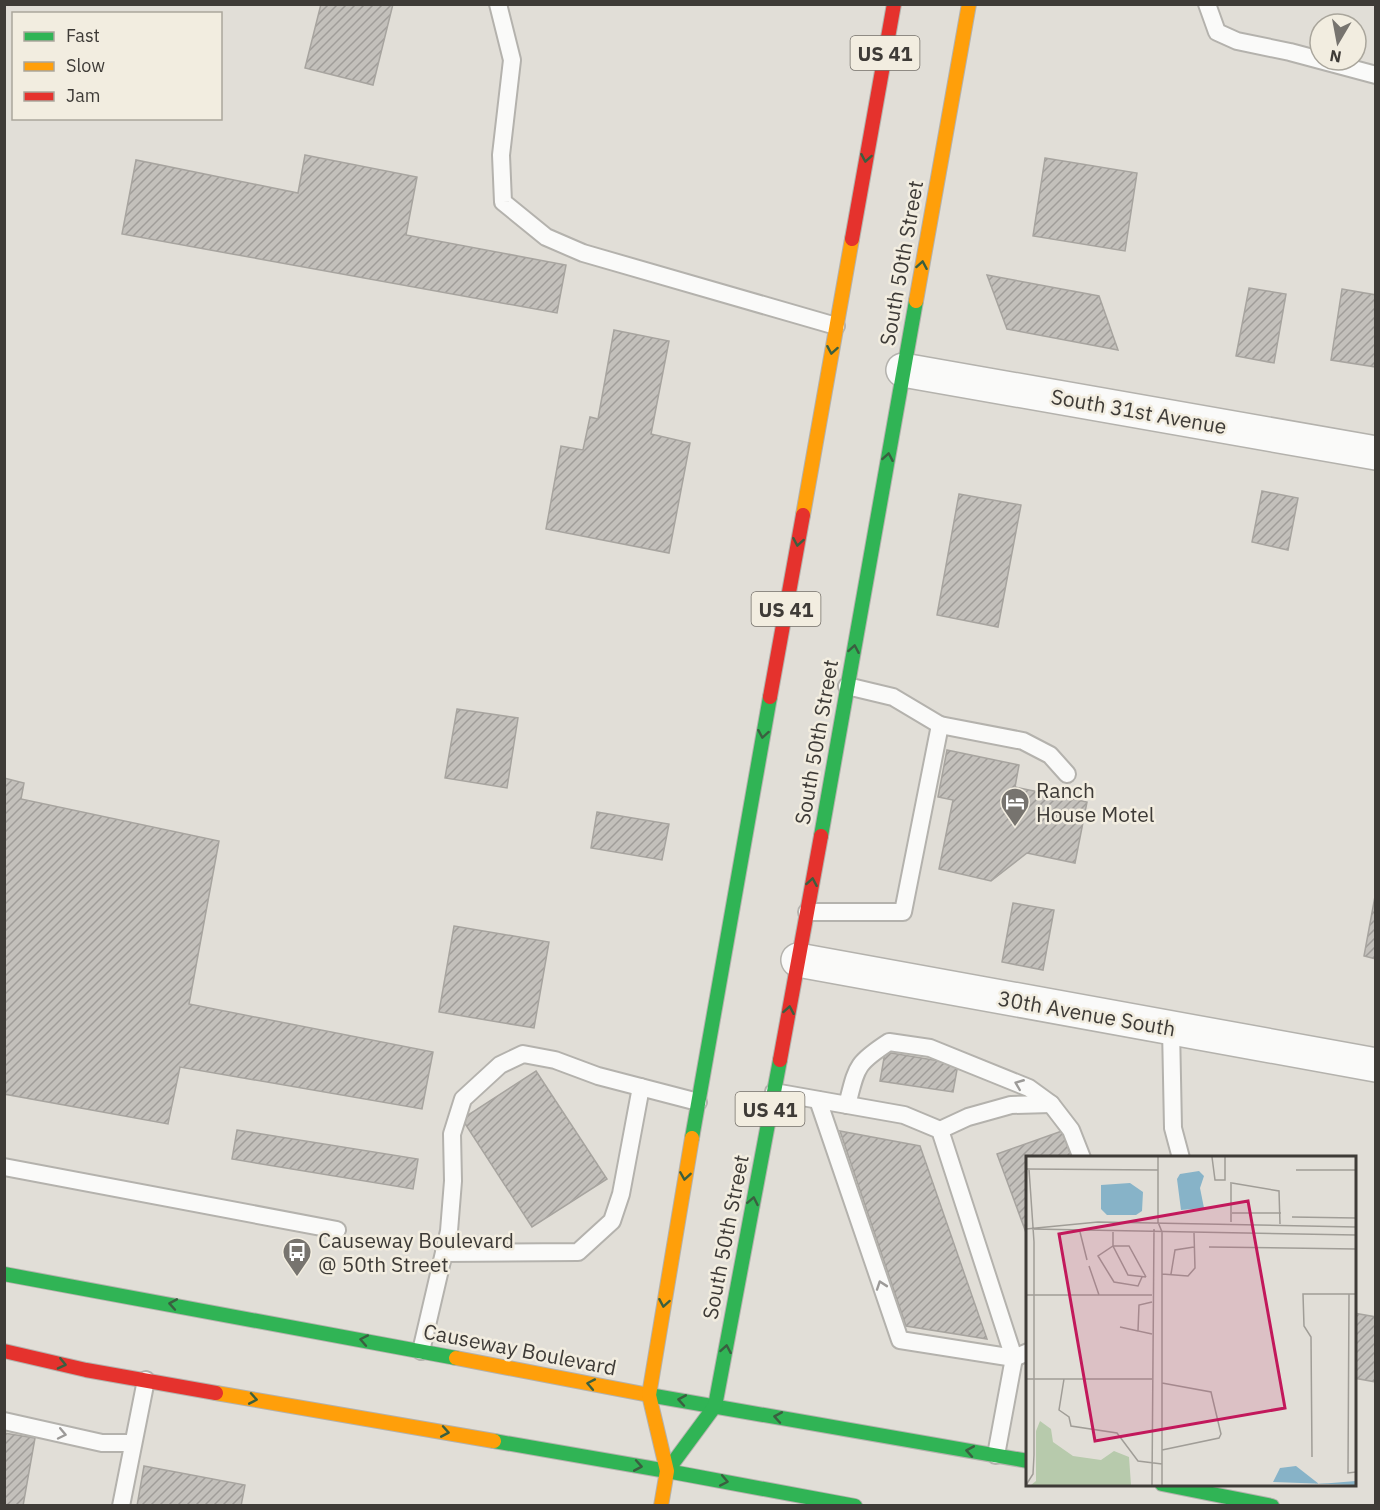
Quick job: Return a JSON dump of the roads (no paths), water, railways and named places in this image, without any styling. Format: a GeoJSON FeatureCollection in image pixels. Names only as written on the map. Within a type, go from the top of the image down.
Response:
{"type":"FeatureCollection","features":[{"type":"Feature","properties":{"kind":"main road","name":"South 50th Street"},"geometry":{"type":"LineString","coordinates":[[661,1506],[667,1471],[649,1395],[698,1102],[894,4]]}},
{"type":"Feature","properties":{"kind":"main road","name":"South 50th Street"},"geometry":{"type":"LineString","coordinates":[[667,1471],[715,1406],[807,912],[969,4]]}},
{"type":"Feature","properties":{"kind":"main road","name":"Causeway Boulevard"},"geometry":{"type":"LineString","coordinates":[[4,1274],[649,1395],[1026,1461]]}},
{"type":"Feature","properties":{"kind":"main road"},"geometry":{"type":"LineString","coordinates":[[4,1351],[86,1370],[855,1506]]}},
{"type":"Feature","properties":{"kind":"main road"},"geometry":{"type":"LineString","coordinates":[[1176,1486],[1230,1490],[1272,1506]]}},
{"type":"Feature","properties":{"kind":"street","name":"South 31st Avenue"},"geometry":{"type":"LineString","coordinates":[[903,370],[1376,453]]}},
{"type":"Feature","properties":{"kind":"street","name":"30th Avenue South"},"geometry":{"type":"LineString","coordinates":[[798,960],[1376,1065]]}},
{"type":"Feature","properties":{"kind":"lane"},"geometry":{"type":"LineString","coordinates":[[498,4],[512,60],[501,155],[503,202],[546,237],[583,253],[836,326]]}},
{"type":"Feature","properties":{"kind":"lane"},"geometry":{"type":"LineString","coordinates":[[1207,4],[1217,32],[1237,41],[1290,52],[1376,75]]}},
{"type":"Feature","properties":{"kind":"lane"},"geometry":{"type":"LineString","coordinates":[[847,686],[893,697],[940,724],[1023,741],[1050,755],[1067,774]]}},
{"type":"Feature","properties":{"kind":"lane"},"geometry":{"type":"LineString","coordinates":[[807,912],[903,912],[940,724]]}},
{"type":"Feature","properties":{"kind":"lane"},"geometry":{"type":"LineString","coordinates":[[1171,1028],[1173,1128],[1180,1156]]}},
{"type":"Feature","properties":{"kind":"lane"},"geometry":{"type":"LineString","coordinates":[[847,1105],[856,1070],[865,1058],[889,1042],[930,1048],[1029,1088],[1051,1104],[1071,1130],[1081,1156]]}},
{"type":"Feature","properties":{"kind":"lane"},"geometry":{"type":"LineString","coordinates":[[421,1351],[449,1231],[453,1181],[452,1134],[463,1099],[500,1065],[523,1054],[555,1060],[598,1076],[698,1102]]}},
{"type":"Feature","properties":{"kind":"lane"},"geometry":{"type":"LineString","coordinates":[[444,1252],[578,1252],[612,1221],[621,1194],[641,1087]]}},
{"type":"Feature","properties":{"kind":"lane"},"geometry":{"type":"LineString","coordinates":[[774,1092],[904,1115],[940,1131],[1021,1355],[996,1455]]}},
{"type":"Feature","properties":{"kind":"lane"},"geometry":{"type":"LineString","coordinates":[[818,1100],[900,1340],[1021,1355]]}},
{"type":"Feature","properties":{"kind":"lane"},"geometry":{"type":"LineString","coordinates":[[940,1131],[968,1117],[1011,1105],[1051,1104]]}},
{"type":"Feature","properties":{"kind":"lane"},"geometry":{"type":"LineString","coordinates":[[4,1167],[337,1230]]}},
{"type":"Feature","properties":{"kind":"lane"},"geometry":{"type":"LineString","coordinates":[[121,1506],[146,1380]]}},
{"type":"Feature","properties":{"kind":"lane"},"geometry":{"type":"LineString","coordinates":[[4,1421],[102,1443],[133,1443]]}},
{"type":"Feature","properties":{"kind":"place","name":"Ranch House Motel"},"geometry":{"type":"Point","coordinates":[1015,828]}},
{"type":"Feature","properties":{"kind":"place","name":"Causeway Boulevard @ 50th Street"},"geometry":{"type":"Point","coordinates":[297,1278]}}]}
